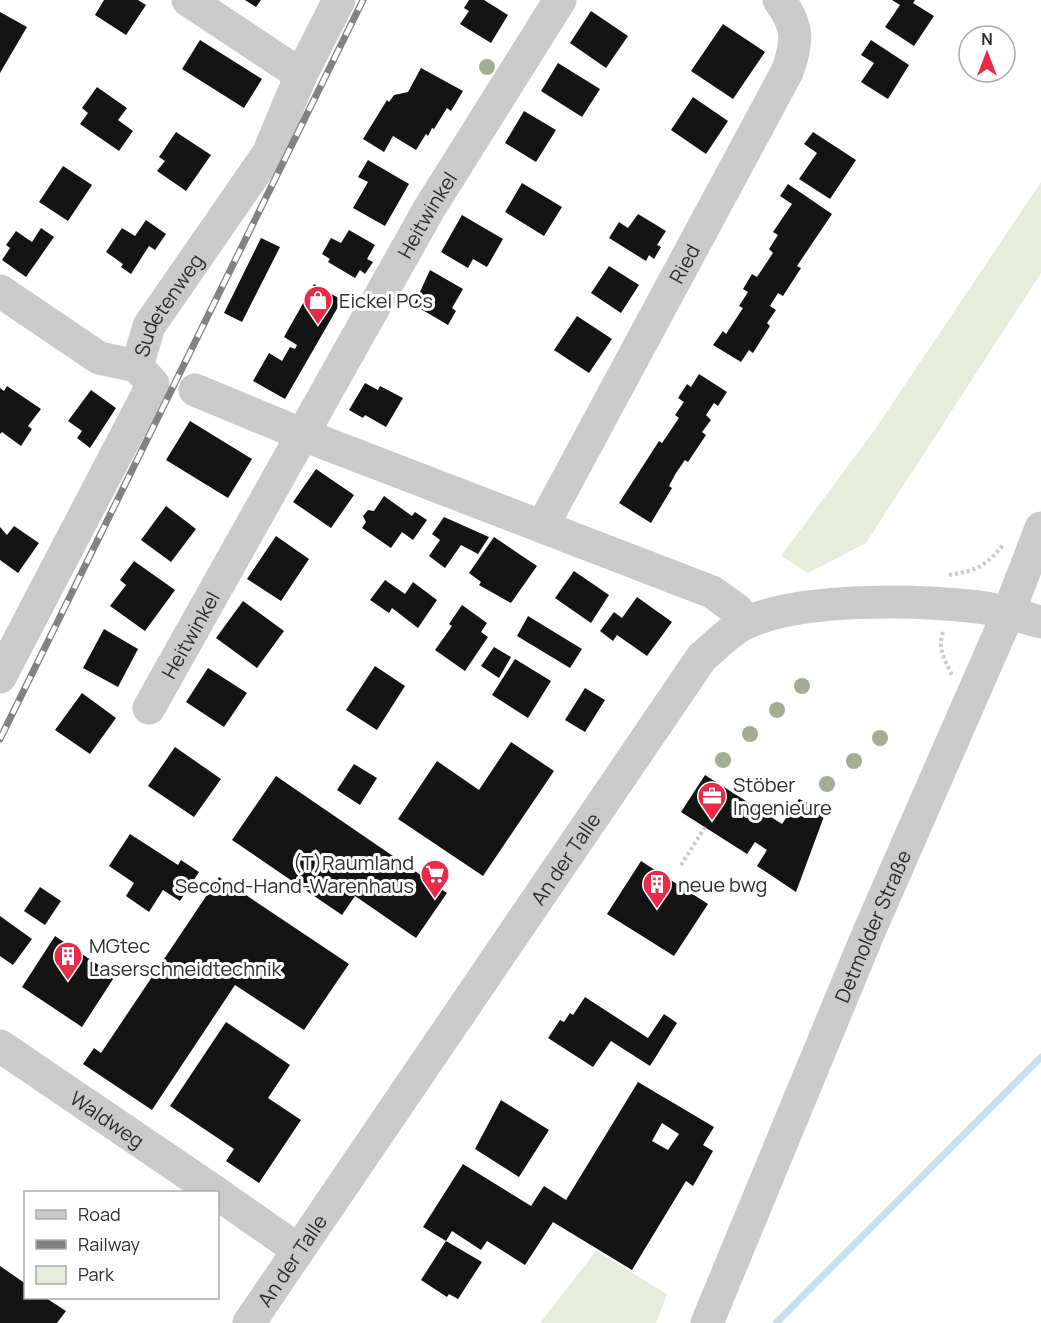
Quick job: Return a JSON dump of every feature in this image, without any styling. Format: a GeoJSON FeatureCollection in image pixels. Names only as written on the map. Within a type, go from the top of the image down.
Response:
{"type":"FeatureCollection","features":[{"type":"Feature","properties":{"kind":"street"},"geometry":{"type":"LineString","coordinates":[[188,0],[302,75]]}},
{"type":"Feature","properties":{"kind":"street","name":"Sudetenweg"},"geometry":{"type":"LineString","coordinates":[[0,677],[153,384],[137,366],[149,326],[268,154],[302,75],[339,0]]}},
{"type":"Feature","properties":{"kind":"street","name":"Heitwinkel"},"geometry":{"type":"LineString","coordinates":[[149,708],[429,209],[560,0]]}},
{"type":"Feature","properties":{"kind":"street","name":"Ried"},"geometry":{"type":"LineString","coordinates":[[543,525],[787,72],[796,47],[792,17],[779,0]]}},
{"type":"Feature","properties":{"kind":"street"},"geometry":{"type":"LineString","coordinates":[[0,291],[99,358],[137,366]]}},
{"type":"Feature","properties":{"kind":"street"},"geometry":{"type":"LineString","coordinates":[[195,390],[302,435],[543,525],[712,592],[737,610],[744,623]]}},
{"type":"Feature","properties":{"kind":"street","name":"Detmolder Straße"},"geometry":{"type":"LineString","coordinates":[[707,1323],[868,934],[1008,614],[1041,528]]}},
{"type":"Feature","properties":{"kind":"street","name":"An der Talle"},"geometry":{"type":"LineString","coordinates":[[249,1323],[702,657],[744,623],[777,613],[819,607],[901,603],[979,607],[1041,622]]}},
{"type":"Feature","properties":{"kind":"street","name":"Waldweg"},"geometry":{"type":"LineString","coordinates":[[0,1046],[213,1191]]}},
{"type":"Feature","properties":{"kind":"street","name":"Waldweg"},"geometry":{"type":"LineString","coordinates":[[219,1195],[298,1250]]}},
{"type":"Feature","properties":{"kind":"path"},"geometry":{"type":"LineString","coordinates":[[681,865],[705,827]]}},
{"type":"Feature","properties":{"kind":"green space"},"geometry":{"type":"Polygon","coordinates":[[[1041,182],[1041,273],[866,543],[808,573],[781,556],[876,428],[1041,182]]]}},
{"type":"Feature","properties":{"kind":"green space"},"geometry":{"type":"Polygon","coordinates":[[[596,1251],[667,1294],[656,1323],[540,1323],[596,1251]]]}},
{"type":"Feature","properties":{"kind":"building"},"geometry":{"type":"Polygon","coordinates":[[[104,0],[138,0],[146,5],[126,35],[95,15],[104,0]]]}},
{"type":"Feature","properties":{"kind":"building"},"geometry":{"type":"Polygon","coordinates":[[[245,0],[261,0],[256,7],[245,0]]]}},
{"type":"Feature","properties":{"kind":"building"},"geometry":{"type":"Polygon","coordinates":[[[469,0],[484,0],[508,15],[491,43],[460,24],[469,11],[464,8],[469,0]]]}},
{"type":"Feature","properties":{"kind":"building"},"geometry":{"type":"Polygon","coordinates":[[[892,0],[915,0],[913,3],[934,16],[914,46],[885,27],[900,5],[892,0]]]}},
{"type":"Feature","properties":{"kind":"building"},"geometry":{"type":"Polygon","coordinates":[[[591,11],[628,36],[606,68],[570,43],[591,11]]]}},
{"type":"Feature","properties":{"kind":"building"},"geometry":{"type":"Polygon","coordinates":[[[0,12],[27,27],[0,73],[0,12]]]}},
{"type":"Feature","properties":{"kind":"building"},"geometry":{"type":"Polygon","coordinates":[[[723,24],[765,52],[733,99],[691,71],[723,24]]]}},
{"type":"Feature","properties":{"kind":"building"},"geometry":{"type":"Polygon","coordinates":[[[200,40],[262,79],[244,108],[182,69],[200,40]]]}},
{"type":"Feature","properties":{"kind":"building"},"geometry":{"type":"Polygon","coordinates":[[[871,40],[909,65],[888,99],[861,82],[874,63],[861,55],[871,40]]]}},
{"type":"Feature","properties":{"kind":"building"},"geometry":{"type":"Polygon","coordinates":[[[558,63],[600,89],[582,117],[541,91],[558,63]]]}},
{"type":"Feature","properties":{"kind":"building"},"geometry":{"type":"Polygon","coordinates":[[[421,68],[463,91],[451,111],[447,108],[434,129],[432,128],[428,136],[426,134],[416,150],[393,136],[384,152],[363,139],[387,100],[389,102],[394,95],[408,92],[421,68]]]}},
{"type":"Feature","properties":{"kind":"building"},"geometry":{"type":"Polygon","coordinates":[[[97,87],[127,108],[118,120],[133,131],[119,151],[80,124],[88,113],[82,108],[97,87]]]}},
{"type":"Feature","properties":{"kind":"building"},"geometry":{"type":"Polygon","coordinates":[[[693,97],[728,121],[706,154],[671,130],[693,97]]]}},
{"type":"Feature","properties":{"kind":"building"},"geometry":{"type":"Polygon","coordinates":[[[524,111],[556,130],[536,162],[505,143],[524,111]]]}},
{"type":"Feature","properties":{"kind":"building"},"geometry":{"type":"Polygon","coordinates":[[[176,132],[211,155],[186,191],[157,171],[165,161],[159,157],[176,132]]]}},
{"type":"Feature","properties":{"kind":"building"},"geometry":{"type":"Polygon","coordinates":[[[813,132],[856,160],[830,199],[799,179],[817,153],[804,144],[813,132]]]}},
{"type":"Feature","properties":{"kind":"building"},"geometry":{"type":"Polygon","coordinates":[[[368,160],[409,184],[385,226],[353,208],[368,182],[358,177],[368,160]]]}},
{"type":"Feature","properties":{"kind":"building"},"geometry":{"type":"Polygon","coordinates":[[[63,166],[92,185],[68,221],[39,202],[63,166]]]}},
{"type":"Feature","properties":{"kind":"building"},"geometry":{"type":"Polygon","coordinates":[[[522,183],[562,207],[544,236],[505,212],[522,183]]]}},
{"type":"Feature","properties":{"kind":"building"},"geometry":{"type":"Polygon","coordinates":[[[788,184],[832,214],[797,266],[801,268],[783,296],[778,293],[770,306],[776,310],[767,323],[770,326],[753,353],[749,350],[741,362],[713,345],[723,331],[726,334],[743,308],[739,306],[748,292],[743,289],[752,274],[757,277],[773,253],[769,249],[778,235],[773,232],[792,204],[780,196],[788,184]]]}},
{"type":"Feature","properties":{"kind":"building"},"geometry":{"type":"Polygon","coordinates":[[[638,214],[666,231],[657,245],[661,247],[654,259],[649,255],[646,261],[609,238],[619,222],[628,228],[638,214]]]}},
{"type":"Feature","properties":{"kind":"building"},"geometry":{"type":"Polygon","coordinates":[[[462,215],[503,239],[487,267],[473,259],[468,268],[441,252],[462,215]]]}},
{"type":"Feature","properties":{"kind":"building"},"geometry":{"type":"Polygon","coordinates":[[[146,220],[166,234],[155,250],[149,246],[131,274],[121,267],[123,264],[106,252],[122,228],[135,236],[146,220]]]}},
{"type":"Feature","properties":{"kind":"building"},"geometry":{"type":"Polygon","coordinates":[[[41,228],[54,237],[26,277],[2,260],[10,248],[6,245],[16,231],[32,242],[41,228]]]}},
{"type":"Feature","properties":{"kind":"building"},"geometry":{"type":"Polygon","coordinates":[[[349,230],[375,245],[367,259],[373,262],[365,274],[360,270],[355,278],[328,262],[330,259],[322,254],[331,238],[341,243],[349,230]]]}},
{"type":"Feature","properties":{"kind":"building"},"geometry":{"type":"Polygon","coordinates":[[[261,238],[280,247],[242,322],[224,313],[261,238]]]}},
{"type":"Feature","properties":{"kind":"building"},"geometry":{"type":"Polygon","coordinates":[[[609,266],[639,285],[621,313],[591,293],[609,266]]]}},
{"type":"Feature","properties":{"kind":"building"},"geometry":{"type":"Polygon","coordinates":[[[430,270],[463,289],[452,308],[456,311],[448,325],[414,305],[430,270]]]}},
{"type":"Feature","properties":{"kind":"building"},"geometry":{"type":"Polygon","coordinates":[[[314,284],[342,300],[285,399],[253,381],[269,353],[282,361],[290,347],[295,349],[297,345],[284,337],[314,284]]]}},
{"type":"Feature","properties":{"kind":"building"},"geometry":{"type":"Polygon","coordinates":[[[577,316],[612,339],[589,373],[554,350],[577,316]]]}},
{"type":"Feature","properties":{"kind":"building"},"geometry":{"type":"Polygon","coordinates":[[[699,374],[727,392],[718,406],[714,403],[706,415],[711,420],[702,432],[706,435],[688,462],[685,460],[676,473],[669,486],[672,488],[651,523],[619,503],[659,441],[662,443],[679,418],[675,415],[684,402],[678,398],[687,384],[691,387],[699,374]]]}},
{"type":"Feature","properties":{"kind":"building"},"geometry":{"type":"Polygon","coordinates":[[[365,383],[378,390],[380,386],[403,398],[386,427],[365,415],[363,418],[349,410],[365,383]]]}},
{"type":"Feature","properties":{"kind":"building"},"geometry":{"type":"Polygon","coordinates":[[[7,386],[41,409],[28,426],[32,429],[21,446],[2,432],[0,434],[0,388],[4,391],[7,386]]]}},
{"type":"Feature","properties":{"kind":"building"},"geometry":{"type":"Polygon","coordinates":[[[91,390],[116,408],[90,448],[77,438],[82,431],[68,421],[91,390]]]}},
{"type":"Feature","properties":{"kind":"building"},"geometry":{"type":"Polygon","coordinates":[[[190,421],[252,459],[228,498],[166,460],[190,421]]]}},
{"type":"Feature","properties":{"kind":"building"},"geometry":{"type":"Polygon","coordinates":[[[316,469],[354,495],[331,528],[293,502],[316,469]]]}},
{"type":"Feature","properties":{"kind":"building"},"geometry":{"type":"Polygon","coordinates":[[[384,496],[412,516],[415,512],[427,520],[413,540],[402,532],[391,548],[362,528],[366,522],[363,516],[368,510],[374,511],[384,496]]]}},
{"type":"Feature","properties":{"kind":"building"},"geometry":{"type":"Polygon","coordinates":[[[166,506],[196,529],[171,562],[141,540],[166,506]]]}},
{"type":"Feature","properties":{"kind":"building"},"geometry":{"type":"Polygon","coordinates":[[[444,517],[489,537],[478,554],[461,545],[445,568],[429,556],[440,540],[432,534],[444,517]]]}},
{"type":"Feature","properties":{"kind":"building"},"geometry":{"type":"Polygon","coordinates":[[[14,526],[39,543],[18,573],[0,560],[0,527],[7,535],[14,526]]]}},
{"type":"Feature","properties":{"kind":"building"},"geometry":{"type":"Polygon","coordinates":[[[276,536],[309,559],[281,601],[247,579],[276,536]]]}},
{"type":"Feature","properties":{"kind":"building"},"geometry":{"type":"Polygon","coordinates":[[[494,537],[537,566],[511,603],[479,585],[481,582],[469,573],[494,537]]]}},
{"type":"Feature","properties":{"kind":"building"},"geometry":{"type":"Polygon","coordinates":[[[134,561],[175,590],[145,631],[110,606],[126,585],[120,580],[134,561]]]}},
{"type":"Feature","properties":{"kind":"building"},"geometry":{"type":"Polygon","coordinates":[[[574,571],[609,595],[591,623],[555,598],[574,571]]]}},
{"type":"Feature","properties":{"kind":"building"},"geometry":{"type":"Polygon","coordinates":[[[385,580],[405,594],[413,582],[437,600],[418,628],[392,608],[389,613],[370,600],[385,580]]]}},
{"type":"Feature","properties":{"kind":"building"},"geometry":{"type":"Polygon","coordinates":[[[637,597],[672,622],[647,656],[617,635],[613,641],[600,631],[614,612],[622,618],[637,597]]]}},
{"type":"Feature","properties":{"kind":"building"},"geometry":{"type":"Polygon","coordinates":[[[243,601],[284,631],[257,668],[216,638],[243,601]]]}},
{"type":"Feature","properties":{"kind":"building"},"geometry":{"type":"Polygon","coordinates":[[[462,605],[487,623],[481,632],[488,637],[465,671],[435,650],[452,626],[449,624],[462,605]]]}},
{"type":"Feature","properties":{"kind":"building"},"geometry":{"type":"Polygon","coordinates":[[[528,616],[582,649],[570,668],[517,636],[528,616]]]}},
{"type":"Feature","properties":{"kind":"building"},"geometry":{"type":"Polygon","coordinates":[[[104,629],[138,649],[118,687],[83,668],[104,629]]]}},
{"type":"Feature","properties":{"kind":"building"},"geometry":{"type":"Polygon","coordinates":[[[494,647],[511,657],[499,678],[481,666],[494,647]]]}},
{"type":"Feature","properties":{"kind":"building"},"geometry":{"type":"Polygon","coordinates":[[[515,659],[551,681],[528,718],[492,695],[515,659]]]}},
{"type":"Feature","properties":{"kind":"building"},"geometry":{"type":"Polygon","coordinates":[[[375,666],[405,686],[377,730],[346,710],[375,666]]]}},
{"type":"Feature","properties":{"kind":"building"},"geometry":{"type":"Polygon","coordinates":[[[208,668],[247,693],[224,727],[186,702],[208,668]]]}},
{"type":"Feature","properties":{"kind":"building"},"geometry":{"type":"Polygon","coordinates":[[[585,688],[605,700],[585,732],[565,720],[585,688]]]}},
{"type":"Feature","properties":{"kind":"building"},"geometry":{"type":"Polygon","coordinates":[[[82,693],[116,718],[90,754],[55,730],[82,693]]]}},
{"type":"Feature","properties":{"kind":"building"},"geometry":{"type":"Polygon","coordinates":[[[511,742],[554,771],[483,876],[398,819],[437,761],[479,790],[511,742]]]}},
{"type":"Feature","properties":{"kind":"building"},"geometry":{"type":"Polygon","coordinates":[[[175,747],[221,779],[194,817],[148,786],[175,747]]]}},
{"type":"Feature","properties":{"kind":"building"},"geometry":{"type":"Polygon","coordinates":[[[354,764],[377,778],[360,805],[337,790],[354,764]]]}},
{"type":"Feature","properties":{"kind":"building"},"geometry":{"type":"Polygon","coordinates":[[[705,775],[782,824],[799,799],[826,811],[796,892],[757,866],[767,850],[755,842],[747,854],[681,812],[705,775]]]}},
{"type":"Feature","properties":{"kind":"building"},"geometry":{"type":"Polygon","coordinates":[[[276,776],[447,893],[416,938],[355,896],[342,915],[232,840],[276,776]]]}},
{"type":"Feature","properties":{"kind":"building"},"geometry":{"type":"Polygon","coordinates":[[[130,834],[178,865],[181,860],[199,872],[180,901],[163,890],[149,912],[126,896],[134,883],[109,866],[130,834]]]}},
{"type":"Feature","properties":{"kind":"building","name":"neue bwg"},"geometry":{"type":"Polygon","coordinates":[[[641,861],[708,904],[674,956],[607,914],[641,861]]]}},
{"type":"Feature","properties":{"kind":"building"},"geometry":{"type":"Polygon","coordinates":[[[219,877],[349,964],[304,1030],[235,985],[152,1110],[83,1064],[94,1048],[101,1053],[219,877]]]}},
{"type":"Feature","properties":{"kind":"building"},"geometry":{"type":"Polygon","coordinates":[[[40,887],[61,901],[45,925],[24,911],[40,887]]]}},
{"type":"Feature","properties":{"kind":"building"},"geometry":{"type":"Polygon","coordinates":[[[0,916],[32,939],[13,965],[0,956],[0,916]]]}},
{"type":"Feature","properties":{"kind":"building","name":"MGtec Laserschneidtechnik"},"geometry":{"type":"Polygon","coordinates":[[[55,936],[115,976],[82,1027],[22,987],[55,936]]]}},
{"type":"Feature","properties":{"kind":"building"},"geometry":{"type":"Polygon","coordinates":[[[585,997],[648,1038],[664,1014],[677,1023],[650,1066],[611,1041],[593,1067],[548,1038],[560,1020],[564,1022],[570,1013],[573,1015],[585,997]]]}},
{"type":"Feature","properties":{"kind":"building"},"geometry":{"type":"Polygon","coordinates":[[[226,1022],[290,1065],[268,1098],[301,1120],[259,1183],[226,1161],[234,1149],[170,1106],[226,1022]]]}},
{"type":"Feature","properties":{"kind":"building"},"geometry":{"type":"Polygon","coordinates":[[[638,1082],[714,1127],[703,1145],[713,1151],[693,1186],[686,1181],[632,1270],[553,1222],[525,1265],[487,1241],[481,1250],[452,1231],[446,1241],[423,1227],[463,1164],[531,1206],[544,1186],[566,1200],[638,1082]],[[662,1123],[652,1141],[668,1150],[679,1134],[662,1123]]]}},
{"type":"Feature","properties":{"kind":"building"},"geometry":{"type":"Polygon","coordinates":[[[501,1100],[549,1130],[519,1177],[475,1149],[501,1100]]]}},
{"type":"Feature","properties":{"kind":"building"},"geometry":{"type":"Polygon","coordinates":[[[446,1241],[482,1262],[458,1299],[449,1294],[447,1297],[421,1280],[446,1241]]]}},
{"type":"Feature","properties":{"kind":"building"},"geometry":{"type":"Polygon","coordinates":[[[0,1266],[24,1283],[24,1299],[48,1299],[66,1311],[57,1323],[0,1323],[0,1266]]]}},
{"type":"Feature","properties":{"kind":"waterway"},"geometry":{"type":"LineString","coordinates":[[776,1323],[1041,1057]]}},
{"type":"Feature","properties":{"kind":"railway"},"geometry":{"type":"LineString","coordinates":[[0,739],[363,0]]}},
{"type":"Feature","properties":{"kind":"place","name":"Eickel PCs"},"geometry":{"type":"Point","coordinates":[318,326]}},
{"type":"Feature","properties":{"kind":"place","name":"Stöber Ingenieure"},"geometry":{"type":"Point","coordinates":[712,822]}},
{"type":"Feature","properties":{"kind":"place","name":"(T)Raumland Second-Hand-Warenhaus"},"geometry":{"type":"Point","coordinates":[435,900]}},
{"type":"Feature","properties":{"kind":"place","name":"neue bwg"},"geometry":{"type":"Point","coordinates":[657,910]}},
{"type":"Feature","properties":{"kind":"place","name":"MGtec Laserschneidtechnik"},"geometry":{"type":"Point","coordinates":[68,982]}}]}
